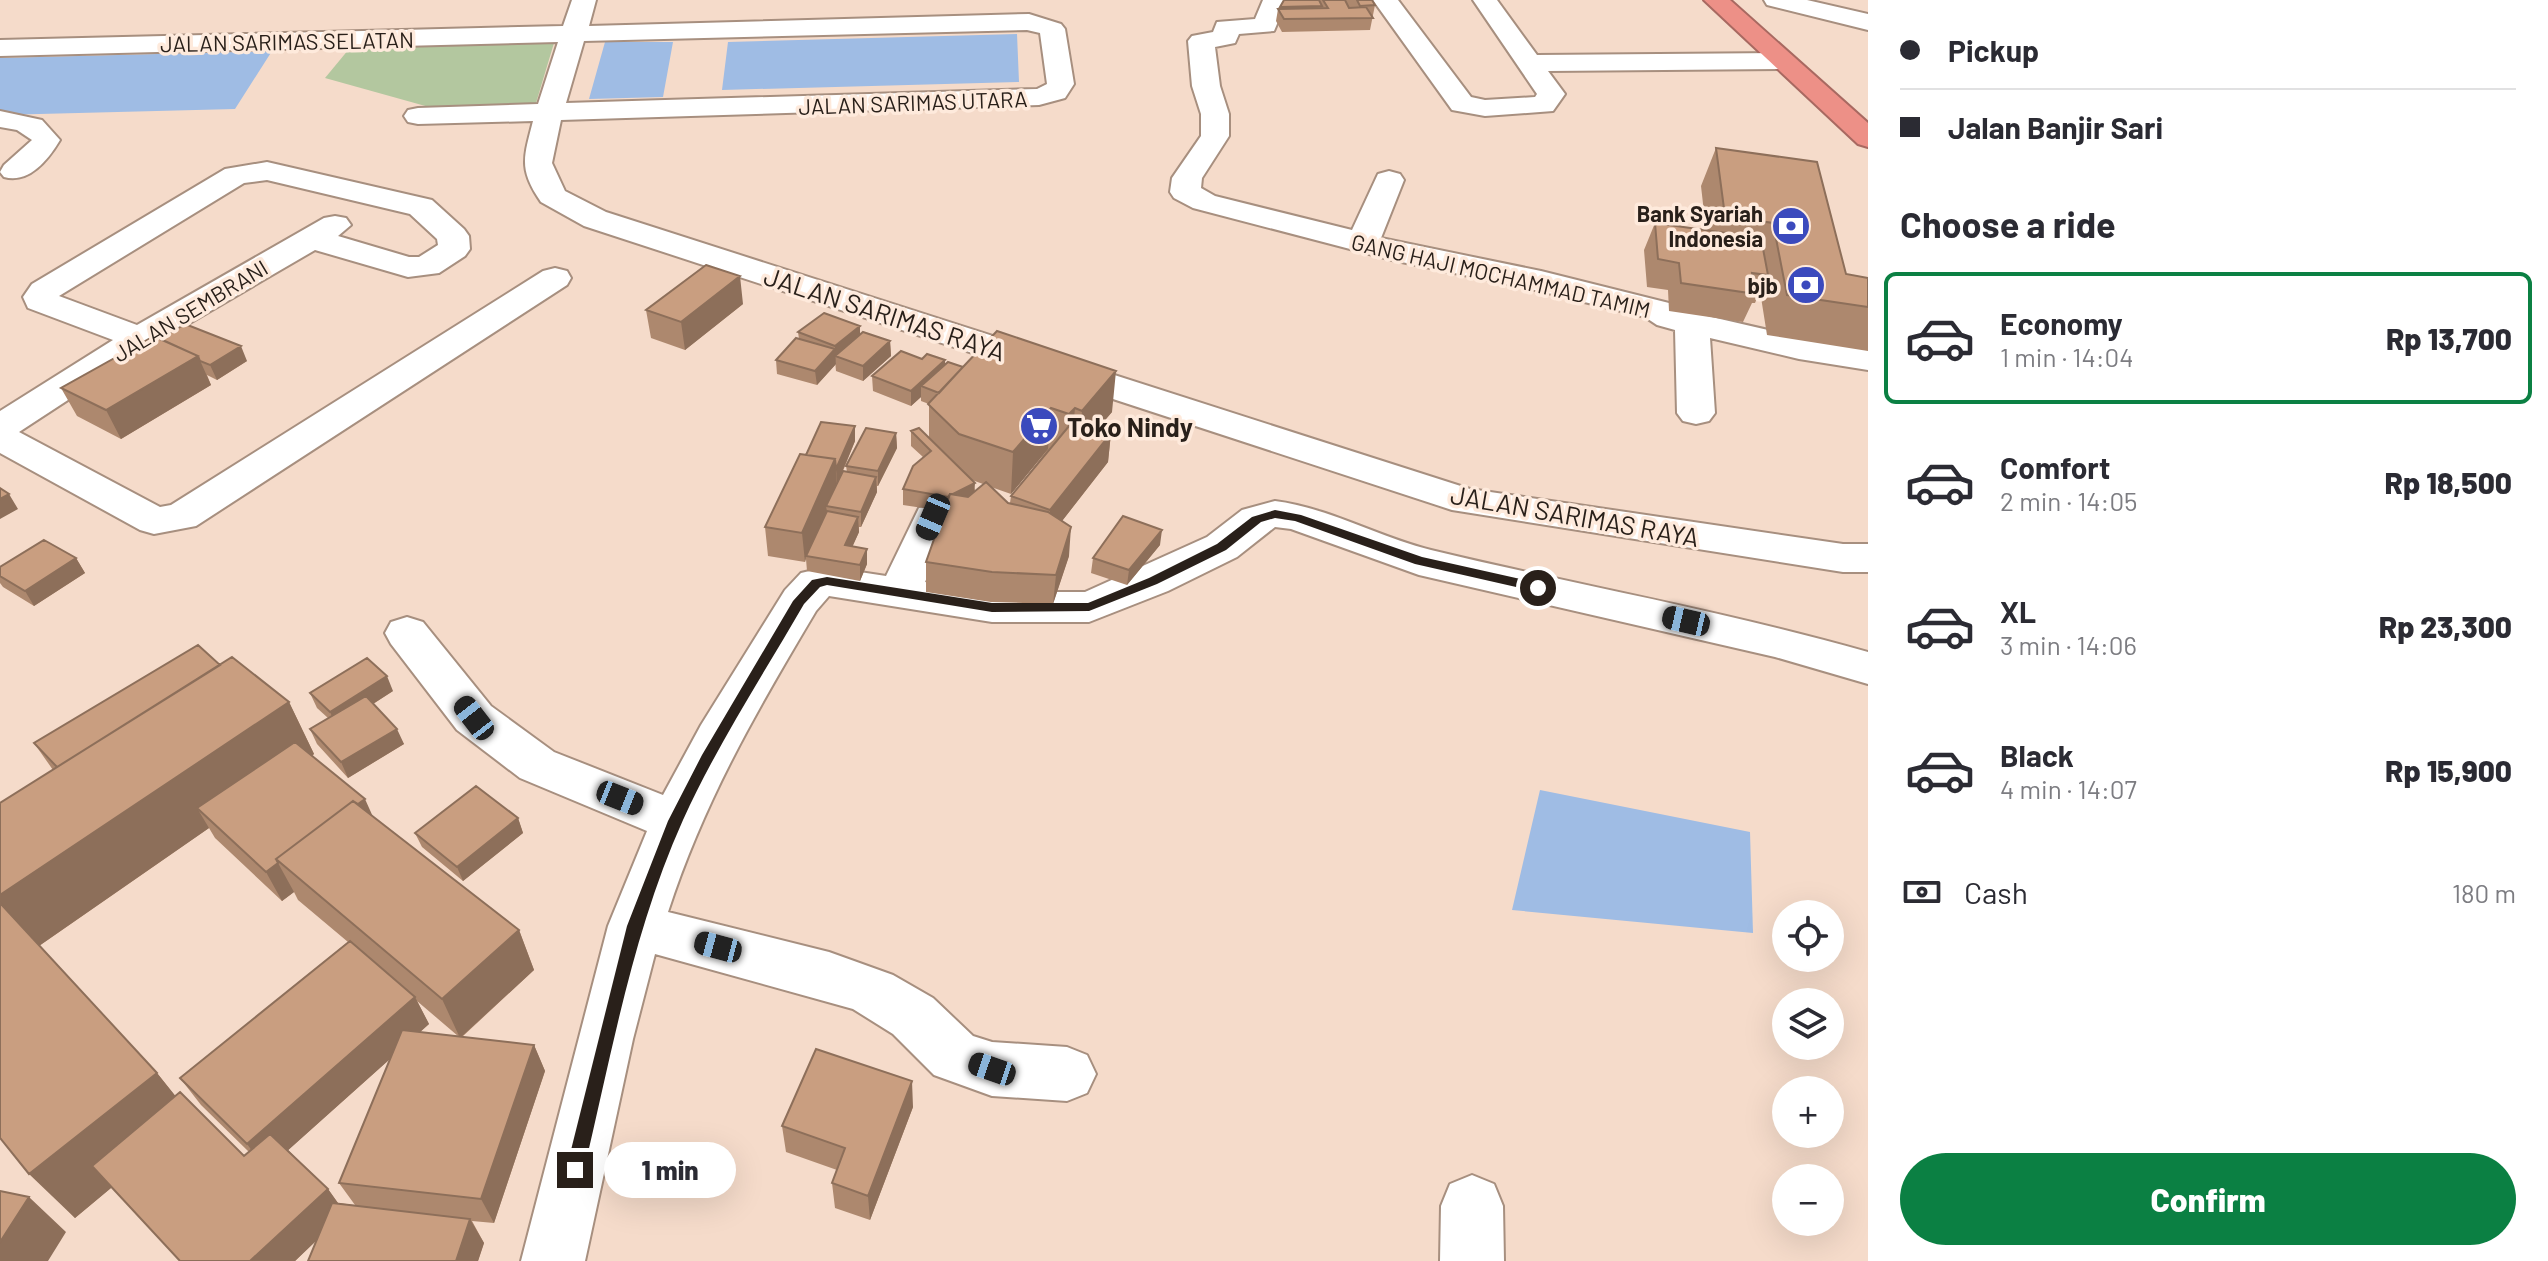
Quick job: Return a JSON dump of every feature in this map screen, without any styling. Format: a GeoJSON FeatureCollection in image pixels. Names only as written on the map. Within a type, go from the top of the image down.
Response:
{"type":"FeatureCollection","features":[{"type":"Feature","properties":{"kind":"highway"},"geometry":{"type":"LineString","coordinates":[[1716,0],[1868,138]]}},
{"type":"Feature","properties":{"kind":"street","name":"JALAN SARIMAS RAYA"},"geometry":{"type":"LineString","coordinates":[[584,0],[537,163],[552,196],[595,219],[1466,501],[1860,553]]}},
{"type":"Feature","properties":{"kind":"street","name":"GANG HAJI MOCHAMMAD TAMIM"},"geometry":{"type":"LineString","coordinates":[[1275,0],[1265,26],[1226,27],[1226,38],[1201,41],[1206,86],[1215,114],[1215,136],[1187,178],[1185,192],[1204,202],[1363,243],[1541,281],[1657,310],[1669,318],[1742,336],[1868,359]]}},
{"type":"Feature","properties":{"kind":"street"},"geometry":{"type":"LineString","coordinates":[[1385,0],[1462,104],[1485,108],[1543,105],[1551,94],[1485,0]]}},
{"type":"Feature","properties":{"kind":"street"},"geometry":{"type":"LineString","coordinates":[[1776,0],[1868,22]]}},
{"type":"Feature","properties":{"kind":"street","name":"JALAN SARIMAS UTARA"},"geometry":{"type":"LineString","coordinates":[[418,116],[1039,97],[1055,92],[1061,84],[1052,29],[1029,22],[575,34]]}},
{"type":"Feature","properties":{"kind":"street","name":"JALAN SARIMAS SELATAN"},"geometry":{"type":"LineString","coordinates":[[0,48],[575,34]]}},
{"type":"Feature","properties":{"kind":"street"},"geometry":{"type":"LineString","coordinates":[[1531,63],[1782,61]]}},
{"type":"Feature","properties":{"kind":"street"},"geometry":{"type":"LineString","coordinates":[[0,119],[32,125],[42,131],[46,140],[38,152],[6,177]]}},
{"type":"Feature","properties":{"kind":"street"},"geometry":{"type":"LineString","coordinates":[[140,338],[40,301],[40,297],[44,291],[236,175],[267,171],[421,207],[453,236],[454,249],[427,266],[408,267],[312,239]]}},
{"type":"Feature","properties":{"kind":"street"},"geometry":{"type":"LineString","coordinates":[[1363,243],[1389,180]]}},
{"type":"Feature","properties":{"kind":"street","name":"JALAN SEMBRANI"},"geometry":{"type":"LineString","coordinates":[[0,427],[140,338],[383,198]]}},
{"type":"Feature","properties":{"kind":"street"},"geometry":{"type":"LineString","coordinates":[[0,437],[154,521],[182,517],[555,278]]}},
{"type":"Feature","properties":{"kind":"street"},"geometry":{"type":"LineString","coordinates":[[1692,323],[1696,413]]}},
{"type":"Feature","properties":{"kind":"street"},"geometry":{"type":"LineString","coordinates":[[553,1261],[635,926],[675,821],[707,759],[807,590],[827,581],[992,607],[1089,607],[1153,581],[1222,547],[1256,519],[1275,514],[1297,517],[1419,561],[1775,641],[1868,668]]}},
{"type":"Feature","properties":{"kind":"street"},"geometry":{"type":"LineString","coordinates":[[899,593],[933,517]]}},
{"type":"Feature","properties":{"kind":"street"},"geometry":{"type":"LineString","coordinates":[[407,633],[474,718],[537,765],[675,821]]}},
{"type":"Feature","properties":{"kind":"street"},"geometry":{"type":"LineString","coordinates":[[635,926],[829,976],[873,992],[913,1016],[954,1056],[992,1069],[1067,1074]]}},
{"type":"Feature","properties":{"kind":"green space"},"geometry":{"type":"Polygon","coordinates":[[[554,43],[536,103],[429,107],[325,78],[349,49],[554,43]]]}},
{"type":"Feature","properties":{"kind":"water"},"geometry":{"type":"Polygon","coordinates":[[[1017,34],[1019,82],[722,90],[728,42],[1017,34]]]}},
{"type":"Feature","properties":{"kind":"water"},"geometry":{"type":"Polygon","coordinates":[[[605,42],[673,42],[663,97],[589,99],[605,42]]]}},
{"type":"Feature","properties":{"kind":"water"},"geometry":{"type":"Polygon","coordinates":[[[272,51],[235,109],[0,115],[0,58],[272,51]]]}},
{"type":"Feature","properties":{"kind":"water"},"geometry":{"type":"Polygon","coordinates":[[[1540,790],[1750,832],[1753,933],[1512,910],[1540,790]]]}},
{"type":"Feature","properties":{"kind":"building"},"geometry":{"type":"Polygon","coordinates":[[[1284,0],[1319,0],[1322,6],[1280,7],[1284,0]]]}},
{"type":"Feature","properties":{"kind":"building"},"geometry":{"type":"Polygon","coordinates":[[[1323,0],[1345,0],[1349,8],[1366,7],[1373,18],[1284,19],[1278,9],[1328,8],[1323,0]]]}},
{"type":"Feature","properties":{"kind":"building"},"geometry":{"type":"Polygon","coordinates":[[[1357,0],[1372,0],[1375,5],[1360,6],[1357,0]]]}},
{"type":"Feature","properties":{"kind":"building"},"geometry":{"type":"Polygon","coordinates":[[[1716,148],[1817,162],[1846,274],[1868,278],[1868,307],[1787,295],[1773,223],[1725,216],[1716,148]]]}},
{"type":"Feature","properties":{"kind":"building"},"geometry":{"type":"Polygon","coordinates":[[[1655,223],[1761,238],[1768,275],[1752,273],[1756,294],[1681,283],[1679,263],[1658,259],[1655,223]]]}},
{"type":"Feature","properties":{"kind":"building"},"geometry":{"type":"Polygon","coordinates":[[[706,265],[740,276],[681,322],[646,310],[706,265]]]}},
{"type":"Feature","properties":{"kind":"building"},"geometry":{"type":"Polygon","coordinates":[[[824,313],[860,326],[835,346],[798,332],[824,313]]]}},
{"type":"Feature","properties":{"kind":"building"},"geometry":{"type":"Polygon","coordinates":[[[185,324],[241,346],[210,365],[200,361],[198,356],[160,339],[185,324]]]}},
{"type":"Feature","properties":{"kind":"building"},"geometry":{"type":"Polygon","coordinates":[[[997,331],[1116,371],[1082,411],[1075,408],[1069,414],[1051,408],[1013,452],[959,434],[928,404],[997,331]]]}},
{"type":"Feature","properties":{"kind":"building"},"geometry":{"type":"Polygon","coordinates":[[[863,332],[890,341],[863,366],[835,356],[863,332]]]}},
{"type":"Feature","properties":{"kind":"building"},"geometry":{"type":"Polygon","coordinates":[[[154,336],[198,356],[106,410],[61,388],[154,336]]]}},
{"type":"Feature","properties":{"kind":"building"},"geometry":{"type":"Polygon","coordinates":[[[796,338],[835,349],[815,371],[776,360],[796,338]]]}},
{"type":"Feature","properties":{"kind":"building"},"geometry":{"type":"Polygon","coordinates":[[[901,351],[922,359],[927,354],[945,360],[911,391],[872,376],[901,351]]]}},
{"type":"Feature","properties":{"kind":"building"},"geometry":{"type":"Polygon","coordinates":[[[948,362],[963,367],[939,393],[921,386],[948,362]]]}},
{"type":"Feature","properties":{"kind":"building"},"geometry":{"type":"Polygon","coordinates":[[[1074,420],[1111,433],[1050,510],[1011,496],[1074,420]]]}},
{"type":"Feature","properties":{"kind":"building"},"geometry":{"type":"Polygon","coordinates":[[[821,422],[855,426],[836,469],[835,459],[806,455],[821,422]]]}},
{"type":"Feature","properties":{"kind":"building"},"geometry":{"type":"Polygon","coordinates":[[[866,428],[896,433],[878,471],[846,466],[866,428]]]}},
{"type":"Feature","properties":{"kind":"building"},"geometry":{"type":"Polygon","coordinates":[[[919,428],[975,483],[948,497],[903,489],[913,466],[931,451],[911,431],[919,428]]]}},
{"type":"Feature","properties":{"kind":"building"},"geometry":{"type":"Polygon","coordinates":[[[800,454],[835,459],[802,533],[765,527],[800,454]]]}},
{"type":"Feature","properties":{"kind":"building"},"geometry":{"type":"Polygon","coordinates":[[[843,471],[876,477],[861,512],[826,506],[843,471]]]}},
{"type":"Feature","properties":{"kind":"building"},"geometry":{"type":"Polygon","coordinates":[[[986,482],[1008,503],[1048,512],[1071,527],[1056,575],[992,572],[926,562],[950,494],[968,497],[986,482]]]}},
{"type":"Feature","properties":{"kind":"building"},"geometry":{"type":"Polygon","coordinates":[[[0,488],[9,494],[0,499],[0,488]]]}},
{"type":"Feature","properties":{"kind":"building"},"geometry":{"type":"Polygon","coordinates":[[[827,511],[858,517],[845,545],[867,549],[860,565],[806,556],[827,511]]]}},
{"type":"Feature","properties":{"kind":"building"},"geometry":{"type":"Polygon","coordinates":[[[1123,516],[1162,530],[1129,570],[1093,558],[1123,516]]]}},
{"type":"Feature","properties":{"kind":"building"},"geometry":{"type":"Polygon","coordinates":[[[44,540],[76,558],[25,591],[0,576],[0,567],[44,540]]]}},
{"type":"Feature","properties":{"kind":"building"},"geometry":{"type":"Polygon","coordinates":[[[198,645],[220,665],[57,767],[34,743],[198,645]]]}},
{"type":"Feature","properties":{"kind":"building"},"geometry":{"type":"Polygon","coordinates":[[[232,657],[289,702],[0,895],[0,803],[232,657]]]}},
{"type":"Feature","properties":{"kind":"building"},"geometry":{"type":"Polygon","coordinates":[[[367,658],[387,676],[330,712],[310,693],[367,658]]]}},
{"type":"Feature","properties":{"kind":"building"},"geometry":{"type":"Polygon","coordinates":[[[366,696],[397,729],[341,762],[310,729],[366,696]]]}},
{"type":"Feature","properties":{"kind":"building"},"geometry":{"type":"Polygon","coordinates":[[[295,742],[365,799],[358,804],[353,801],[276,859],[278,863],[266,872],[197,808],[295,742]]]}},
{"type":"Feature","properties":{"kind":"building"},"geometry":{"type":"Polygon","coordinates":[[[476,786],[518,818],[457,867],[415,833],[476,786]]]}},
{"type":"Feature","properties":{"kind":"building"},"geometry":{"type":"Polygon","coordinates":[[[353,801],[519,930],[442,999],[276,859],[353,801]]]}},
{"type":"Feature","properties":{"kind":"building"},"geometry":{"type":"Polygon","coordinates":[[[0,903],[157,1073],[29,1174],[0,1138],[0,903]]]}},
{"type":"Feature","properties":{"kind":"building"},"geometry":{"type":"Polygon","coordinates":[[[350,941],[415,997],[247,1144],[180,1078],[350,941]]]}},
{"type":"Feature","properties":{"kind":"building"},"geometry":{"type":"Polygon","coordinates":[[[402,1030],[534,1045],[481,1199],[339,1183],[402,1030]]]}},
{"type":"Feature","properties":{"kind":"building"},"geometry":{"type":"Polygon","coordinates":[[[816,1049],[912,1081],[868,1196],[832,1183],[845,1148],[782,1126],[816,1049]]]}},
{"type":"Feature","properties":{"kind":"building"},"geometry":{"type":"Polygon","coordinates":[[[180,1092],[244,1156],[270,1134],[328,1189],[250,1261],[180,1261],[92,1166],[180,1092]]]}},
{"type":"Feature","properties":{"kind":"building"},"geometry":{"type":"Polygon","coordinates":[[[0,1191],[29,1197],[0,1242],[0,1191]]]}},
{"type":"Feature","properties":{"kind":"building"},"geometry":{"type":"Polygon","coordinates":[[[332,1203],[470,1219],[456,1261],[308,1261],[332,1203]]]}},
{"type":"Feature","properties":{"kind":"place","name":"Bank Syariah Indonesia"},"geometry":{"type":"Point","coordinates":[1791,226]}},
{"type":"Feature","properties":{"kind":"place","name":"bjb"},"geometry":{"type":"Point","coordinates":[1806,285]}},
{"type":"Feature","properties":{"kind":"place","name":"Toko Nindy"},"geometry":{"type":"Point","coordinates":[1039,426]}},
{"type":"Feature","properties":{"kind":"route"},"geometry":{"type":"LineString","coordinates":[[575,1170],[635,926],[675,821],[707,759],[800,601],[816,583],[827,581],[992,607],[1089,607],[1153,581],[1222,547],[1256,519],[1275,514],[1297,517],[1419,561],[1538,588]]}}]}
